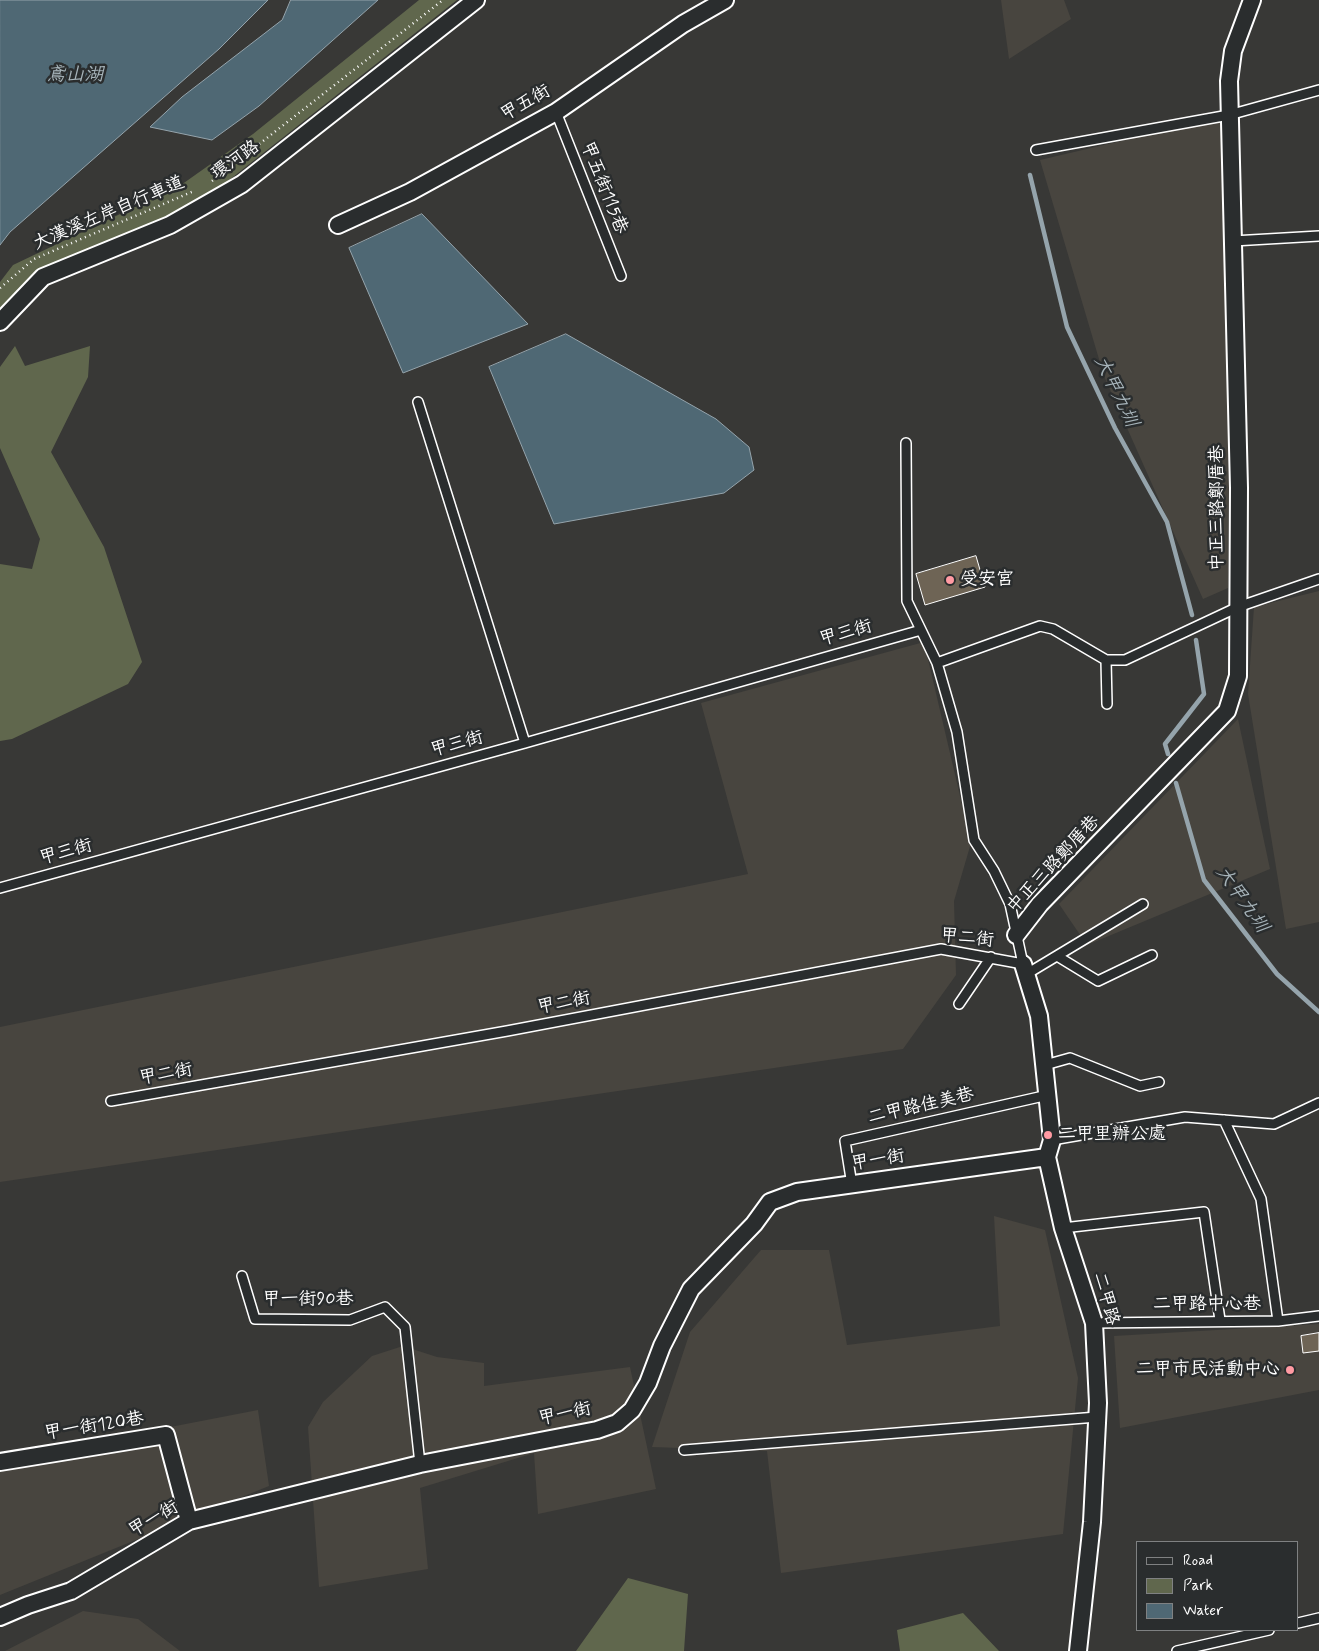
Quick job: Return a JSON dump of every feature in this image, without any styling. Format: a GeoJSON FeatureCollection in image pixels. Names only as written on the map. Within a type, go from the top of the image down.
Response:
{"type":"FeatureCollection","features":[{"type":"Feature","properties":{"kind":"street","name":"環河路"},"geometry":{"type":"LineString","coordinates":[[0,322],[43,277],[170,225],[242,184],[476,0]]}},
{"type":"Feature","properties":{"kind":"street","name":"甲五街"},"geometry":{"type":"LineString","coordinates":[[338,225],[410,192],[556,112],[683,24],[725,0]]}},
{"type":"Feature","properties":{"kind":"street","name":"中正三路鄭厝巷"},"geometry":{"type":"LineString","coordinates":[[1016,935],[1040,904],[1227,711],[1238,676],[1239,488],[1229,81],[1233,51],[1252,0]]}},
{"type":"Feature","properties":{"kind":"street","name":"二甲路"},"geometry":{"type":"LineString","coordinates":[[1024,970],[1039,1016],[1052,1140],[1047,1157],[1063,1228],[1094,1323],[1097,1418],[1092,1522],[1078,1651]]}},
{"type":"Feature","properties":{"kind":"street","name":"甲一街"},"geometry":{"type":"LineString","coordinates":[[0,1617],[28,1605],[71,1591],[189,1521],[420,1464],[597,1430],[617,1423],[632,1410],[648,1384],[662,1346],[691,1288],[754,1224],[770,1202],[797,1192],[1047,1157]]}},
{"type":"Feature","properties":{"kind":"street","name":"甲一街120巷"},"geometry":{"type":"LineString","coordinates":[[0,1462],[166,1436],[189,1521]]}},
{"type":"Feature","properties":{"kind":"lane"},"geometry":{"type":"LineString","coordinates":[[1036,150],[1229,115],[1319,90]]}},
{"type":"Feature","properties":{"kind":"lane","name":"甲五街115巷"},"geometry":{"type":"LineString","coordinates":[[556,112],[621,276]]}},
{"type":"Feature","properties":{"kind":"lane"},"geometry":{"type":"LineString","coordinates":[[1234,241],[1319,236]]}},
{"type":"Feature","properties":{"kind":"lane"},"geometry":{"type":"LineString","coordinates":[[418,402],[525,744]]}},
{"type":"Feature","properties":{"kind":"lane"},"geometry":{"type":"LineString","coordinates":[[906,442],[907,601],[937,663],[957,732],[974,840],[994,871],[1010,904],[1024,970],[1057,956],[1143,904]]}},
{"type":"Feature","properties":{"kind":"lane"},"geometry":{"type":"LineString","coordinates":[[937,663],[1040,626],[1053,629],[1106,660],[1126,660],[1238,607],[1319,579]]}},
{"type":"Feature","properties":{"kind":"lane","name":"甲三街"},"geometry":{"type":"LineString","coordinates":[[0,888],[525,744],[921,630]]}},
{"type":"Feature","properties":{"kind":"lane"},"geometry":{"type":"LineString","coordinates":[[1106,660],[1107,704]]}},
{"type":"Feature","properties":{"kind":"lane","name":"甲二街"},"geometry":{"type":"LineString","coordinates":[[111,1101],[507,1031],[941,950],[991,957],[1024,970]]}},
{"type":"Feature","properties":{"kind":"lane"},"geometry":{"type":"LineString","coordinates":[[1057,956],[1098,981],[1152,954]]}},
{"type":"Feature","properties":{"kind":"lane"},"geometry":{"type":"LineString","coordinates":[[959,1004],[991,957]]}},
{"type":"Feature","properties":{"kind":"lane"},"geometry":{"type":"LineString","coordinates":[[1045,1065],[1070,1058],[1140,1086],[1159,1082]]}},
{"type":"Feature","properties":{"kind":"lane","name":"二甲路佳美巷"},"geometry":{"type":"LineString","coordinates":[[852,1185],[845,1141],[1048,1096]]}},
{"type":"Feature","properties":{"kind":"lane"},"geometry":{"type":"LineString","coordinates":[[1052,1140],[1185,1117],[1274,1124],[1319,1103]]}},
{"type":"Feature","properties":{"kind":"lane"},"geometry":{"type":"LineString","coordinates":[[1224,1120],[1261,1198],[1278,1321]]}},
{"type":"Feature","properties":{"kind":"lane"},"geometry":{"type":"LineString","coordinates":[[1063,1228],[1204,1212],[1220,1320]]}},
{"type":"Feature","properties":{"kind":"lane","name":"甲一街90巷"},"geometry":{"type":"LineString","coordinates":[[242,1276],[255,1319],[350,1320],[385,1307],[405,1327],[420,1464]]}},
{"type":"Feature","properties":{"kind":"lane","name":"二甲路中心巷"},"geometry":{"type":"LineString","coordinates":[[1094,1323],[1220,1320],[1278,1321],[1319,1316]]}},
{"type":"Feature","properties":{"kind":"lane"},"geometry":{"type":"LineString","coordinates":[[684,1450],[1097,1418]]}},
{"type":"Feature","properties":{"kind":"lane"},"geometry":{"type":"LineString","coordinates":[[1299,1623],[1319,1618]]}},
{"type":"Feature","properties":{"kind":"lane"},"geometry":{"type":"LineString","coordinates":[[1225,1631],[1227,1639]]}},
{"type":"Feature","properties":{"kind":"lane"},"geometry":{"type":"LineString","coordinates":[[1177,1651],[1264,1631]]}},
{"type":"Feature","properties":{"kind":"path","name":"大漢溪左岸自行車道"},"geometry":{"type":"LineString","coordinates":[[211,182],[443,0]]}},
{"type":"Feature","properties":{"kind":"path","name":"大漢溪左岸自行車道"},"geometry":{"type":"LineString","coordinates":[[0,288],[34,259],[195,191]]}},
{"type":"Feature","properties":{"kind":"shaded area"},"geometry":{"type":"Polygon","coordinates":[[[1001,0],[1064,0],[1071,19],[1009,59],[1001,0]]]}},
{"type":"Feature","properties":{"kind":"shaded area"},"geometry":{"type":"Polygon","coordinates":[[[1223,117],[1230,383],[1228,588],[1203,599],[1104,376],[1040,160],[1223,117]]]}},
{"type":"Feature","properties":{"kind":"shaded area"},"geometry":{"type":"Polygon","coordinates":[[[1319,591],[1319,922],[1286,929],[1248,694],[1254,607],[1319,591]]]}},
{"type":"Feature","properties":{"kind":"shaded area"},"geometry":{"type":"Polygon","coordinates":[[[924,642],[971,843],[954,901],[956,975],[903,1049],[0,1182],[0,1027],[748,874],[701,703],[924,642]]]}},
{"type":"Feature","properties":{"kind":"shaded area"},"geometry":{"type":"Polygon","coordinates":[[[1238,719],[1270,869],[1087,945],[1059,904],[1238,719]]]}},
{"type":"Feature","properties":{"kind":"shaded area"},"geometry":{"type":"Polygon","coordinates":[[[994,1216],[1045,1230],[1078,1378],[1063,1534],[781,1573],[767,1451],[652,1447],[690,1332],[761,1250],[829,1250],[847,1345],[1000,1326],[994,1216]]]}},
{"type":"Feature","properties":{"kind":"shaded area"},"geometry":{"type":"Polygon","coordinates":[[[1319,1324],[1319,1390],[1120,1428],[1114,1336],[1319,1324]]]}},
{"type":"Feature","properties":{"kind":"shaded area"},"geometry":{"type":"Polygon","coordinates":[[[403,1346],[437,1357],[484,1363],[484,1386],[630,1367],[656,1489],[538,1514],[534,1453],[420,1488],[428,1569],[319,1587],[308,1427],[323,1402],[372,1356],[403,1346]]]}},
{"type":"Feature","properties":{"kind":"shaded area"},"geometry":{"type":"Polygon","coordinates":[[[258,1410],[269,1486],[0,1595],[0,1460],[258,1410]]]}},
{"type":"Feature","properties":{"kind":"shaded area"},"geometry":{"type":"Polygon","coordinates":[[[83,1611],[138,1619],[180,1651],[5,1651],[83,1611]]]}},
{"type":"Feature","properties":{"kind":"green space"},"geometry":{"type":"Polygon","coordinates":[[[419,0],[457,0],[214,192],[167,218],[89,249],[26,286],[0,315],[0,282],[13,265],[181,185],[253,134],[419,0]]]}},
{"type":"Feature","properties":{"kind":"green space"},"geometry":{"type":"Polygon","coordinates":[[[15,346],[25,366],[90,346],[88,377],[51,452],[104,547],[142,662],[128,684],[12,739],[0,741],[0,564],[32,569],[40,539],[0,448],[0,367],[15,346]]]}},
{"type":"Feature","properties":{"kind":"green space"},"geometry":{"type":"Polygon","coordinates":[[[628,1578],[688,1594],[684,1651],[576,1651],[628,1578]]]}},
{"type":"Feature","properties":{"kind":"green space"},"geometry":{"type":"Polygon","coordinates":[[[963,1613],[999,1651],[900,1651],[897,1630],[963,1613]]]}},
{"type":"Feature","properties":{"kind":"water","name":"鳶山湖"},"geometry":{"type":"Polygon","coordinates":[[[0,0],[268,0],[219,49],[10,232],[0,245],[0,0]]]}},
{"type":"Feature","properties":{"kind":"water"},"geometry":{"type":"Polygon","coordinates":[[[291,0],[378,0],[259,106],[212,140],[150,127],[182,97],[282,20],[291,0]]]}},
{"type":"Feature","properties":{"kind":"water"},"geometry":{"type":"Polygon","coordinates":[[[422,214],[528,324],[403,373],[349,248],[422,214]]]}},
{"type":"Feature","properties":{"kind":"water"},"geometry":{"type":"Polygon","coordinates":[[[566,334],[716,419],[749,447],[754,470],[724,493],[554,524],[489,367],[566,334]]]}},
{"type":"Feature","properties":{"kind":"building","name":"受安宮"},"geometry":{"type":"Polygon","coordinates":[[[976,556],[985,587],[925,605],[916,574],[976,556]]]}},
{"type":"Feature","properties":{"kind":"building"},"geometry":{"type":"Polygon","coordinates":[[[1319,1333],[1319,1351],[1303,1353],[1301,1336],[1319,1333]]]}},
{"type":"Feature","properties":{"kind":"waterway","name":"大甲九圳"},"geometry":{"type":"LineString","coordinates":[[1030,175],[1067,327],[1115,428],[1167,522],[1192,615]]}},
{"type":"Feature","properties":{"kind":"waterway","name":"大甲九圳"},"geometry":{"type":"LineString","coordinates":[[1168,754],[1165,744],[1204,694],[1196,640]]}},
{"type":"Feature","properties":{"kind":"waterway","name":"大甲九圳"},"geometry":{"type":"LineString","coordinates":[[1176,783],[1204,880],[1277,974],[1319,1012]]}},
{"type":"Feature","properties":{"kind":"place","name":"受安宮"},"geometry":{"type":"Point","coordinates":[950,580]}},
{"type":"Feature","properties":{"kind":"place","name":"二甲里辦公處"},"geometry":{"type":"Point","coordinates":[1048,1135]}},
{"type":"Feature","properties":{"kind":"place","name":"二甲市民活動中心"},"geometry":{"type":"Point","coordinates":[1290,1370]}}]}
